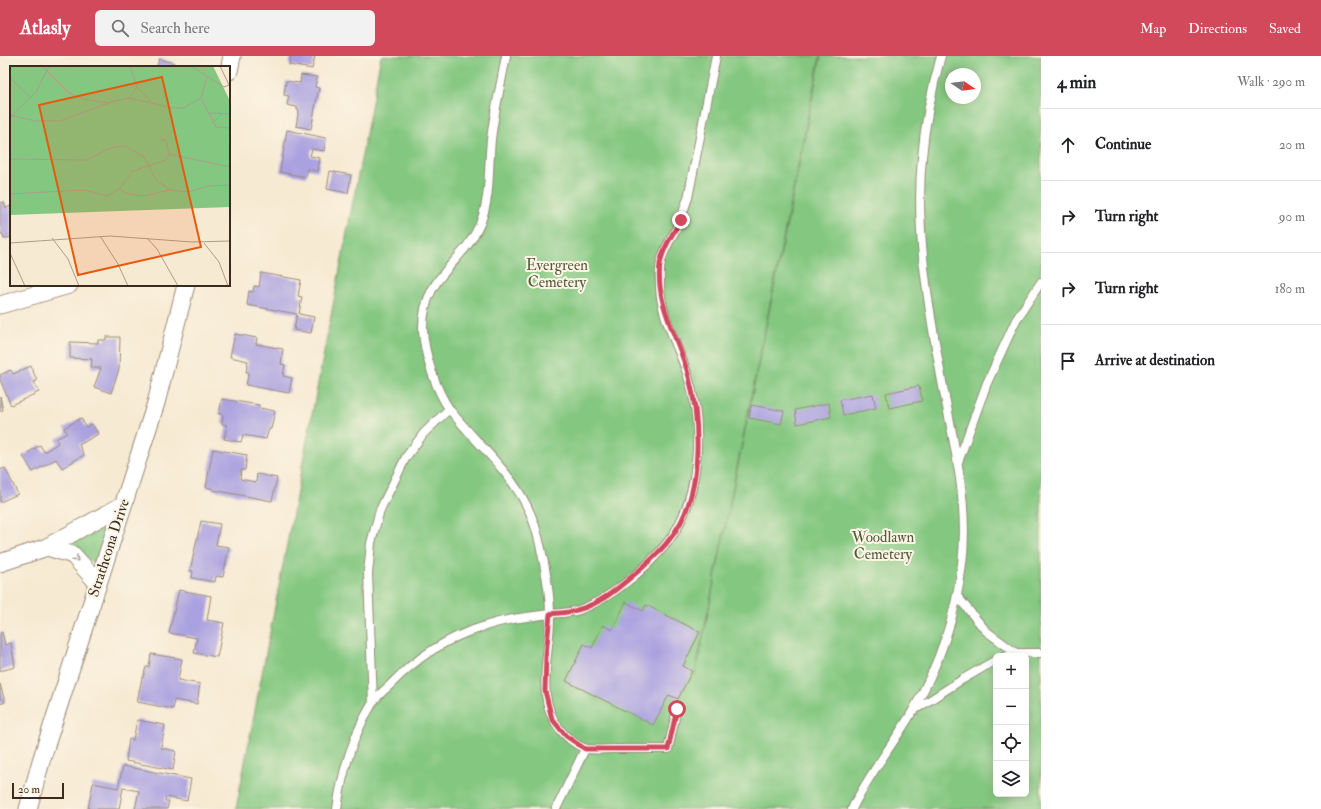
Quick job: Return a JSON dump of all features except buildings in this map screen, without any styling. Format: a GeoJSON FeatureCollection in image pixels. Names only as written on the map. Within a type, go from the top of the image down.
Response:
{"type":"FeatureCollection","features":[{"type":"Feature","properties":{"kind":"street"},"geometry":{"type":"LineString","coordinates":[[230,66],[232,56]]}},
{"type":"Feature","properties":{"kind":"street"},"geometry":{"type":"LineString","coordinates":[[0,305],[66,286]]}},
{"type":"Feature","properties":{"kind":"street","name":"Strathcona Drive"},"geometry":{"type":"LineString","coordinates":[[28,809],[41,761],[97,582],[156,403],[183,288]]}},
{"type":"Feature","properties":{"kind":"street"},"geometry":{"type":"LineString","coordinates":[[0,563],[47,546],[123,505]]}},
{"type":"Feature","properties":{"kind":"street"},"geometry":{"type":"LineString","coordinates":[[47,546],[73,555],[97,582]]}},
{"type":"Feature","properties":{"kind":"lane"},"geometry":{"type":"LineString","coordinates":[[506,56],[491,140],[486,202],[480,224],[469,242],[432,286],[425,307],[423,331],[429,362],[439,390],[449,409],[494,457],[519,490],[531,513],[544,563],[550,614],[546,655],[545,691],[552,719],[566,736],[585,749],[668,749],[677,709]]}},
{"type":"Feature","properties":{"kind":"lane"},"geometry":{"type":"LineString","coordinates":[[337,809],[345,766],[357,734],[372,702],[399,675],[425,654],[451,639],[482,627],[515,619],[578,610],[600,601],[622,586],[667,543],[681,522],[689,501],[694,477],[697,445],[696,412],[689,377],[665,311],[660,289],[660,263],[666,247],[681,220],[688,198],[716,56]]}},
{"type":"Feature","properties":{"kind":"lane"},"geometry":{"type":"LineString","coordinates":[[852,809],[861,790],[912,712],[941,653],[957,596],[963,562],[963,528],[958,463],[931,316],[923,256],[920,205],[922,156],[934,82],[941,56]]}},
{"type":"Feature","properties":{"kind":"lane"},"geometry":{"type":"LineString","coordinates":[[958,463],[987,383],[1016,320],[1041,282]]}},
{"type":"Feature","properties":{"kind":"lane"},"geometry":{"type":"LineString","coordinates":[[372,702],[368,574],[371,543],[380,510],[406,457],[424,433],[449,409]]}},
{"type":"Feature","properties":{"kind":"lane"},"geometry":{"type":"LineString","coordinates":[[957,596],[986,631],[1016,653]]}},
{"type":"Feature","properties":{"kind":"lane"},"geometry":{"type":"LineString","coordinates":[[1029,653],[1041,653]]}},
{"type":"Feature","properties":{"kind":"lane"},"geometry":{"type":"LineString","coordinates":[[912,712],[993,662]]}},
{"type":"Feature","properties":{"kind":"lane"},"geometry":{"type":"LineString","coordinates":[[556,809],[585,749]]}},
{"type":"Feature","properties":{"kind":"green space","name":"Evergreen Cemetery"},"geometry":{"type":"Polygon","coordinates":[[[381,56],[820,56],[695,676],[821,56],[1041,56],[1041,809],[236,809],[381,56]]]}},
{"type":"Feature","properties":{"kind":"green space"},"geometry":{"type":"Polygon","coordinates":[[[105,525],[108,530],[94,563],[71,546],[79,537],[105,525]]]}},
{"type":"Feature","properties":{"kind":"route"},"geometry":{"type":"LineString","coordinates":[[677,709],[668,749],[585,749],[566,736],[552,719],[545,691],[546,655],[550,614],[578,610],[600,601],[622,586],[647,564],[667,543],[681,522],[689,501],[694,477],[697,445],[696,412],[689,377],[665,311],[660,289],[660,263],[666,247],[681,220]]}},
{"type":"Feature","properties":{"kind":"park label","name":"Woodlawn Cemetery"},"geometry":{"type":"Point","coordinates":[883,546]}}]}
